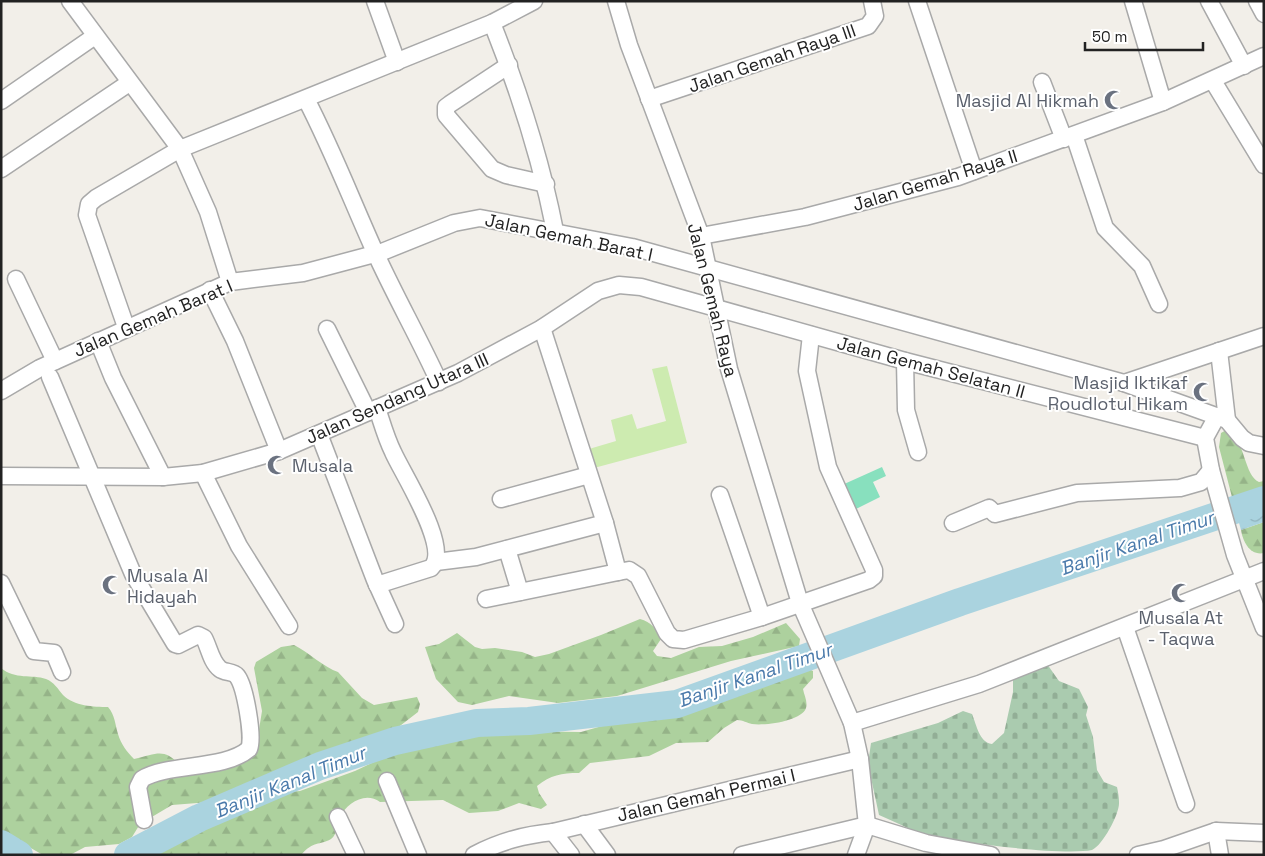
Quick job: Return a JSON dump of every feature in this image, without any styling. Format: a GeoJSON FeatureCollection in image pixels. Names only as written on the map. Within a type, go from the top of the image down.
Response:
{"type":"FeatureCollection","features":[{"type":"Feature","properties":{"kind":"street"},"geometry":{"type":"LineString","coordinates":[[70,1],[129,83],[180,149],[208,212],[230,282]]}},
{"type":"Feature","properties":{"kind":"street"},"geometry":{"type":"LineString","coordinates":[[375,1],[398,62]]}},
{"type":"Feature","properties":{"kind":"street"},"geometry":{"type":"LineString","coordinates":[[126,327],[87,215],[89,204],[104,192],[180,149],[492,23],[534,1]]}},
{"type":"Feature","properties":{"kind":"street","name":"Jalan Gemah Raya"},"geometry":{"type":"LineString","coordinates":[[616,1],[629,45],[701,236],[729,369],[800,603],[852,723],[860,759],[867,825]]}},
{"type":"Feature","properties":{"kind":"street","name":"Jalan Gemah Raya III"},"geometry":{"type":"LineString","coordinates":[[649,99],[868,26],[874,16],[872,1]]}},
{"type":"Feature","properties":{"kind":"street"},"geometry":{"type":"LineString","coordinates":[[917,1],[974,171]]}},
{"type":"Feature","properties":{"kind":"street"},"geometry":{"type":"LineString","coordinates":[[1133,1],[1163,102]]}},
{"type":"Feature","properties":{"kind":"street"},"geometry":{"type":"LineString","coordinates":[[1209,1],[1244,66]]}},
{"type":"Feature","properties":{"kind":"street"},"geometry":{"type":"LineString","coordinates":[[1257,1],[1264,14]]}},
{"type":"Feature","properties":{"kind":"street"},"geometry":{"type":"LineString","coordinates":[[492,23],[509,65],[546,184],[555,232]]}},
{"type":"Feature","properties":{"kind":"street"},"geometry":{"type":"LineString","coordinates":[[1,102],[95,36]]}},
{"type":"Feature","properties":{"kind":"street","name":"Jalan Gemah Raya II"},"geometry":{"type":"LineString","coordinates":[[701,236],[805,217],[974,171],[1163,102],[1213,81],[1264,56]]}},
{"type":"Feature","properties":{"kind":"street"},"geometry":{"type":"LineString","coordinates":[[509,65],[446,107],[446,115],[492,169],[506,175],[546,184]]}},
{"type":"Feature","properties":{"kind":"street"},"geometry":{"type":"LineString","coordinates":[[1213,81],[1264,165]]}},
{"type":"Feature","properties":{"kind":"street"},"geometry":{"type":"LineString","coordinates":[[1042,82],[1069,137],[1105,228],[1142,266],[1159,304]]}},
{"type":"Feature","properties":{"kind":"street"},"geometry":{"type":"LineString","coordinates":[[1,169],[129,83]]}},
{"type":"Feature","properties":{"kind":"street"},"geometry":{"type":"LineString","coordinates":[[306,99],[376,253],[412,322],[439,382]]}},
{"type":"Feature","properties":{"kind":"street","name":"Jalan Gemah Barat I"},"geometry":{"type":"LineString","coordinates":[[1,391],[55,361],[126,327],[230,282],[303,273],[376,253],[468,218],[494,219],[632,248],[1124,383],[1222,418]]}},
{"type":"Feature","properties":{"kind":"street"},"geometry":{"type":"LineString","coordinates":[[16,279],[55,361]]}},
{"type":"Feature","properties":{"kind":"street","name":"Jalan Sendang Utara III"},"geometry":{"type":"LineString","coordinates":[[1,476],[90,475],[163,477],[203,473],[279,451],[439,382],[542,328],[598,291],[619,285],[640,287],[716,308]]}},
{"type":"Feature","properties":{"kind":"street"},"geometry":{"type":"LineString","coordinates":[[210,290],[242,358],[279,451]]}},
{"type":"Feature","properties":{"kind":"street","name":"Jalan Gemah Selatan II"},"geometry":{"type":"LineString","coordinates":[[716,308],[906,361],[1206,438]]}},
{"type":"Feature","properties":{"kind":"street"},"geometry":{"type":"LineString","coordinates":[[542,328],[605,523],[618,572]]}},
{"type":"Feature","properties":{"kind":"street"},"geometry":{"type":"LineString","coordinates":[[327,329],[372,410],[430,526],[436,546],[436,562],[431,568],[377,585]]}},
{"type":"Feature","properties":{"kind":"street"},"geometry":{"type":"LineString","coordinates":[[486,599],[628,570],[638,576],[667,633],[674,639],[684,640],[762,618],[869,580],[874,576],[874,570],[828,467],[807,371],[811,335]]}},
{"type":"Feature","properties":{"kind":"street"},"geometry":{"type":"LineString","coordinates":[[1124,383],[1264,336]]}},
{"type":"Feature","properties":{"kind":"street"},"geometry":{"type":"LineString","coordinates":[[98,341],[113,378],[163,477]]}},
{"type":"Feature","properties":{"kind":"street"},"geometry":{"type":"LineString","coordinates":[[1219,351],[1222,418],[1206,438],[1211,470],[1235,555],[1264,628]]}},
{"type":"Feature","properties":{"kind":"street"},"geometry":{"type":"LineString","coordinates":[[906,361],[906,405],[918,452]]}},
{"type":"Feature","properties":{"kind":"street"},"geometry":{"type":"LineString","coordinates":[[50,377],[133,574],[173,642],[178,645],[196,636],[202,636],[216,666],[222,671],[238,677],[252,738],[249,749],[241,754],[142,779],[138,787],[144,820]]}},
{"type":"Feature","properties":{"kind":"street"},"geometry":{"type":"LineString","coordinates":[[1222,418],[1249,443],[1264,446]]}},
{"type":"Feature","properties":{"kind":"street"},"geometry":{"type":"LineString","coordinates":[[318,434],[377,585],[395,624]]}},
{"type":"Feature","properties":{"kind":"street"},"geometry":{"type":"LineString","coordinates":[[953,523],[989,508],[995,514],[1077,493],[1180,488],[1201,482],[1211,470]]}},
{"type":"Feature","properties":{"kind":"street"},"geometry":{"type":"LineString","coordinates":[[203,473],[239,546],[289,626]]}},
{"type":"Feature","properties":{"kind":"street"},"geometry":{"type":"LineString","coordinates":[[501,499],[589,475]]}},
{"type":"Feature","properties":{"kind":"street"},"geometry":{"type":"LineString","coordinates":[[720,495],[762,618]]}},
{"type":"Feature","properties":{"kind":"street"},"geometry":{"type":"LineString","coordinates":[[436,562],[476,557],[605,523]]}},
{"type":"Feature","properties":{"kind":"street"},"geometry":{"type":"LineString","coordinates":[[507,549],[520,592]]}},
{"type":"Feature","properties":{"kind":"street"},"geometry":{"type":"LineString","coordinates":[[852,723],[979,684],[1264,571]]}},
{"type":"Feature","properties":{"kind":"street"},"geometry":{"type":"LineString","coordinates":[[1,583],[34,651],[54,653],[62,672]]}},
{"type":"Feature","properties":{"kind":"street"},"geometry":{"type":"LineString","coordinates":[[1125,627],[1186,804]]}},
{"type":"Feature","properties":{"kind":"street","name":"Jalan Gemah Permai I"},"geometry":{"type":"LineString","coordinates":[[474,855],[498,842],[514,837],[553,832],[860,759]]}},
{"type":"Feature","properties":{"kind":"street"},"geometry":{"type":"LineString","coordinates":[[387,781],[418,855]]}},
{"type":"Feature","properties":{"kind":"street"},"geometry":{"type":"LineString","coordinates":[[338,817],[356,855]]}},
{"type":"Feature","properties":{"kind":"street"},"geometry":{"type":"LineString","coordinates":[[584,824],[607,855]]}},
{"type":"Feature","properties":{"kind":"street"},"geometry":{"type":"LineString","coordinates":[[856,855],[867,825]]}},
{"type":"Feature","properties":{"kind":"street"},"geometry":{"type":"LineString","coordinates":[[742,855],[867,825],[924,849],[984,854]]}},
{"type":"Feature","properties":{"kind":"street"},"geometry":{"type":"LineString","coordinates":[[1138,855],[1164,849],[1216,831],[1264,833]]}},
{"type":"Feature","properties":{"kind":"street"},"geometry":{"type":"LineString","coordinates":[[1216,831],[1220,855]]}},
{"type":"Feature","properties":{"kind":"street"},"geometry":{"type":"LineString","coordinates":[[553,832],[571,855]]}},
{"type":"Feature","properties":{"kind":"green space"},"geometry":{"type":"Polygon","coordinates":[[[667,366],[687,443],[594,468],[589,449],[616,441],[611,420],[632,414],[637,429],[666,421],[652,369],[667,366]]]}},
{"type":"Feature","properties":{"kind":"green space"},"geometry":{"type":"Polygon","coordinates":[[[1228,429],[1234,435],[1242,450],[1250,473],[1259,482],[1264,481],[1264,491],[1233,501],[1219,447],[1221,433],[1228,429]]]}},
{"type":"Feature","properties":{"kind":"green space"},"geometry":{"type":"Polygon","coordinates":[[[882,467],[886,476],[873,482],[880,497],[854,510],[842,485],[882,467]]]}},
{"type":"Feature","properties":{"kind":"green space"},"geometry":{"type":"Polygon","coordinates":[[[1264,522],[1264,553],[1259,553],[1248,547],[1243,539],[1241,530],[1264,522]]]}},
{"type":"Feature","properties":{"kind":"green space"},"geometry":{"type":"Polygon","coordinates":[[[640,619],[650,624],[661,639],[653,651],[657,656],[671,658],[699,647],[722,646],[753,637],[786,623],[800,639],[799,646],[731,661],[617,696],[558,703],[509,696],[472,705],[458,702],[436,679],[425,647],[439,644],[457,633],[475,647],[522,652],[535,657],[549,654],[640,619]]]}},
{"type":"Feature","properties":{"kind":"green space"},"geometry":{"type":"Polygon","coordinates":[[[294,645],[338,672],[362,698],[374,705],[417,697],[420,704],[418,712],[383,739],[368,742],[314,761],[210,802],[172,805],[140,824],[132,837],[119,844],[85,847],[70,855],[43,855],[1,831],[1,668],[12,674],[49,680],[63,695],[78,704],[108,707],[121,741],[134,759],[156,754],[167,755],[184,770],[256,748],[262,711],[254,668],[256,662],[281,647],[294,645]]]}},
{"type":"Feature","properties":{"kind":"green space"},"geometry":{"type":"Polygon","coordinates":[[[1047,664],[1059,681],[1079,689],[1088,707],[1086,715],[1093,737],[1097,770],[1104,782],[1117,787],[1119,807],[1117,813],[1106,836],[1096,847],[1092,850],[1056,851],[976,843],[914,831],[879,815],[868,764],[871,743],[938,723],[963,711],[972,714],[981,737],[992,744],[1004,733],[1013,692],[1013,678],[1047,664]]]}},
{"type":"Feature","properties":{"kind":"green space"},"geometry":{"type":"Polygon","coordinates":[[[807,668],[813,671],[813,678],[803,689],[806,708],[798,716],[782,722],[765,724],[752,724],[737,720],[708,742],[676,743],[649,756],[590,763],[579,773],[556,775],[537,786],[547,805],[541,809],[519,803],[498,811],[469,813],[443,800],[380,802],[374,799],[363,798],[352,803],[342,813],[336,832],[331,839],[309,847],[301,855],[148,855],[194,830],[247,810],[286,792],[300,791],[355,771],[399,750],[506,731],[581,732],[602,726],[676,715],[739,691],[761,688],[807,668]]]}},
{"type":"Feature","properties":{"kind":"water"},"geometry":{"type":"Polygon","coordinates":[[[1264,491],[1264,522],[1241,530],[1233,501],[1264,491]]]}},
{"type":"Feature","properties":{"kind":"waterway","name":"Banjir Kanal Timur"},"geometry":{"type":"LineString","coordinates":[[128,855],[199,818],[320,766],[395,741],[477,723],[529,721],[677,704],[960,602],[1264,500]]}},
{"type":"Feature","properties":{"kind":"waterway","name":"Banjir Kanal Timur"},"geometry":{"type":"LineString","coordinates":[[1,844],[19,855]]}},
{"type":"Feature","properties":{"kind":"place","name":"Masjid Al Hikmah"},"geometry":{"type":"Point","coordinates":[1114,100]}},
{"type":"Feature","properties":{"kind":"place","name":"Masjid Iktikaf Roudlotul Hikam"},"geometry":{"type":"Point","coordinates":[1203,392]}},
{"type":"Feature","properties":{"kind":"place","name":"Musala"},"geometry":{"type":"Point","coordinates":[277,465]}},
{"type":"Feature","properties":{"kind":"place","name":"Musala Al Hidayah"},"geometry":{"type":"Point","coordinates":[112,585]}},
{"type":"Feature","properties":{"kind":"place","name":"Musala At - Taqwa"},"geometry":{"type":"Point","coordinates":[1181,593]}}]}
